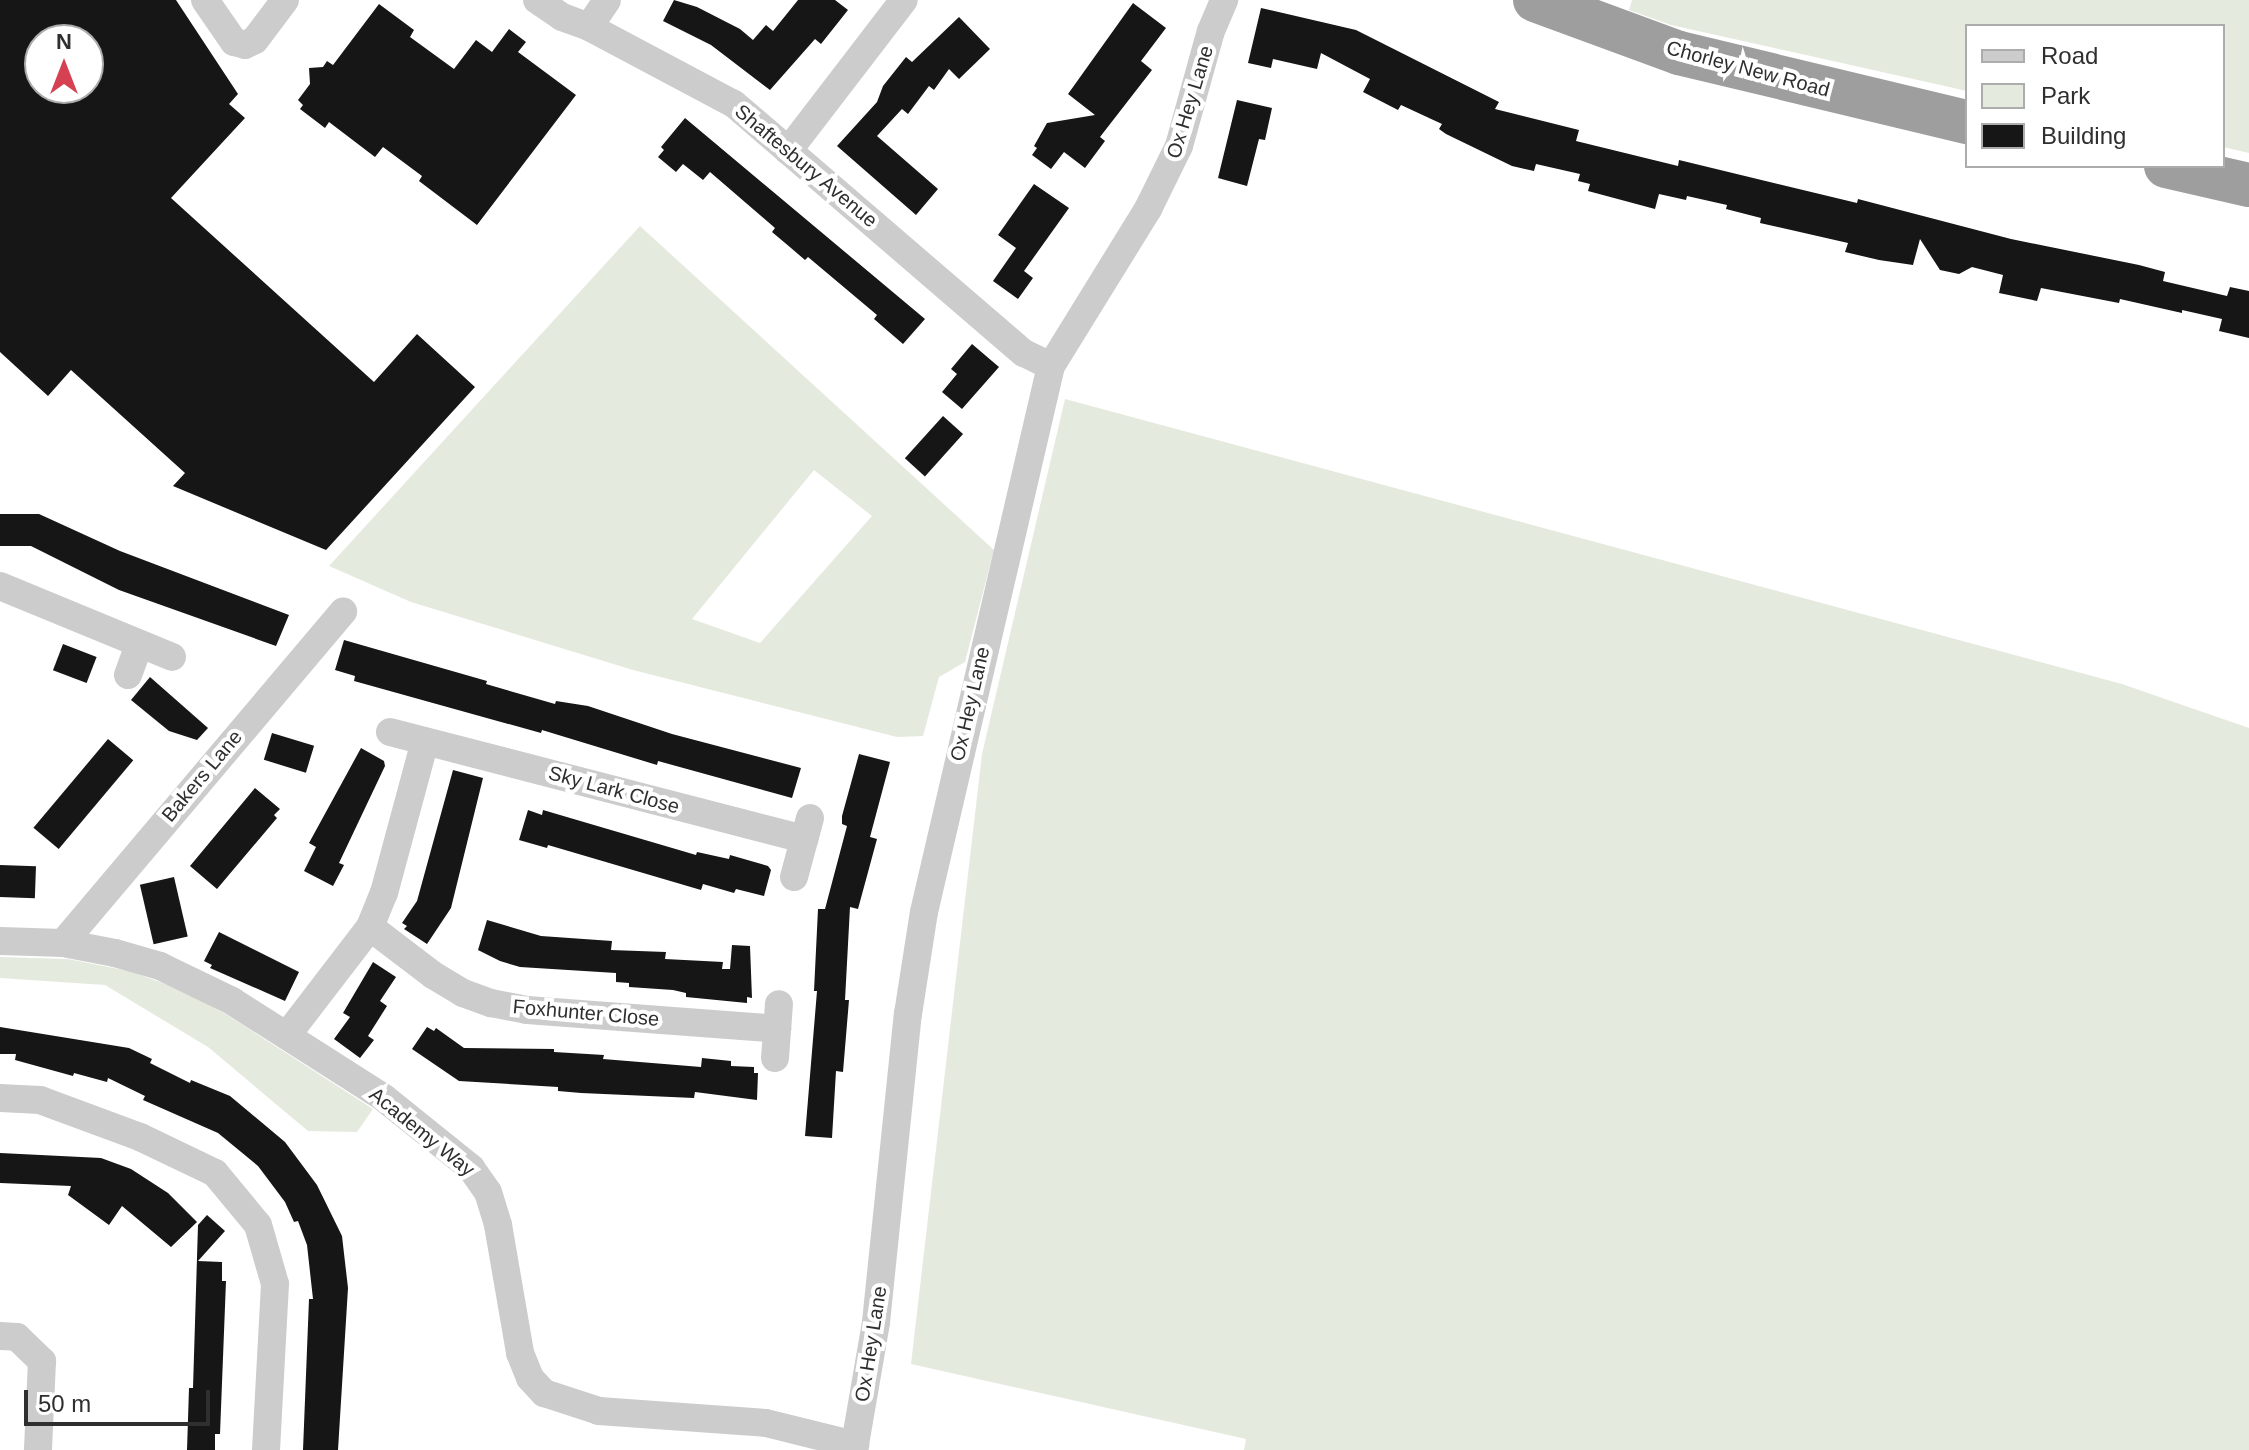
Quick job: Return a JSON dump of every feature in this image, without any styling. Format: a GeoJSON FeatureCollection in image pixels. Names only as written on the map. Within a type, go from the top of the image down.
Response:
{"type":"FeatureCollection","features":[{"type":"Feature","properties":{"kind":"highway","name":"Chorley New Road"},"geometry":{"type":"LineString","coordinates":[[1535,0],[1679,53],[1965,122]]}},
{"type":"Feature","properties":{"kind":"highway"},"geometry":{"type":"LineString","coordinates":[[2175,168],[2249,185]]}},
{"type":"Feature","properties":{"kind":"street"},"geometry":{"type":"LineString","coordinates":[[205,0],[234,42],[245,45],[255,40],[285,0]]}},
{"type":"Feature","properties":{"kind":"street","name":"Shaftesbury Avenue"},"geometry":{"type":"LineString","coordinates":[[537,0],[562,17],[589,27],[734,104],[1024,353],[1051,366]]}},
{"type":"Feature","properties":{"kind":"street"},"geometry":{"type":"LineString","coordinates":[[589,27],[607,0]]}},
{"type":"Feature","properties":{"kind":"street"},"geometry":{"type":"LineString","coordinates":[[788,151],[904,0]]}},
{"type":"Feature","properties":{"kind":"street","name":"Ox Hey Lane"},"geometry":{"type":"LineString","coordinates":[[854,1448],[876,1322],[908,1014],[924,912],[1051,366],[1148,209],[1179,146],[1224,0]]}},
{"type":"Feature","properties":{"kind":"street"},"geometry":{"type":"LineString","coordinates":[[0,586],[172,657]]}},
{"type":"Feature","properties":{"kind":"street","name":"Bakers Lane"},"geometry":{"type":"LineString","coordinates":[[63,943],[343,612]]}},
{"type":"Feature","properties":{"kind":"street"},"geometry":{"type":"LineString","coordinates":[[128,675],[139,644]]}},
{"type":"Feature","properties":{"kind":"street","name":"Sky Lark Close"},"geometry":{"type":"LineString","coordinates":[[390,732],[807,829],[794,877]]}},
{"type":"Feature","properties":{"kind":"street"},"geometry":{"type":"LineString","coordinates":[[288,1034],[370,927],[384,893],[425,741]]}},
{"type":"Feature","properties":{"kind":"street","name":"Foxhunter Close"},"geometry":{"type":"LineString","coordinates":[[370,927],[433,975],[463,993],[491,1003],[527,1010],[778,1017],[775,1058]]}},
{"type":"Feature","properties":{"kind":"street","name":"Academy Way"},"geometry":{"type":"LineString","coordinates":[[0,941],[63,943],[160,966],[232,1001],[288,1034],[384,1098],[471,1168],[488,1192],[498,1225],[520,1353],[530,1378],[544,1393],[599,1411],[766,1423],[854,1448]]}},
{"type":"Feature","properties":{"kind":"street"},"geometry":{"type":"LineString","coordinates":[[0,1098],[40,1100],[140,1137],[215,1173],[258,1225],[275,1284],[266,1450]]}},
{"type":"Feature","properties":{"kind":"street"},"geometry":{"type":"LineString","coordinates":[[0,1336],[17,1337],[42,1361],[38,1450]]}},
{"type":"Feature","properties":{"kind":"green space"},"geometry":{"type":"Polygon","coordinates":[[[1632,0],[2249,0],[2249,153],[2225,147],[2225,24],[1965,24],[1965,91],[1671,25],[1629,10],[1632,0]]]}},
{"type":"Feature","properties":{"kind":"green space"},"geometry":{"type":"Polygon","coordinates":[[[640,226],[994,550],[965,662],[939,677],[923,736],[897,737],[633,670],[411,602],[329,566],[640,226]],[[814,470],[692,619],[760,643],[872,516],[814,470]]]}},
{"type":"Feature","properties":{"kind":"green space"},"geometry":{"type":"Polygon","coordinates":[[[1065,399],[2122,684],[2249,728],[2249,1450],[1244,1450],[1246,1439],[911,1364],[982,754],[1065,399]]]}},
{"type":"Feature","properties":{"kind":"green space"},"geometry":{"type":"Polygon","coordinates":[[[0,957],[68,959],[129,971],[180,989],[229,1016],[373,1109],[357,1132],[308,1131],[208,1047],[105,985],[0,978],[0,957]]]}},
{"type":"Feature","properties":{"kind":"building"},"geometry":{"type":"Polygon","coordinates":[[[0,0],[176,0],[238,94],[229,104],[245,118],[171,198],[374,382],[417,334],[475,387],[326,550],[173,486],[185,473],[71,370],[48,396],[0,352],[0,0]]]}},
{"type":"Feature","properties":{"kind":"building"},"geometry":{"type":"Polygon","coordinates":[[[674,0],[697,7],[740,29],[753,40],[766,25],[773,31],[798,0],[835,0],[848,10],[821,44],[815,39],[770,90],[711,45],[663,21],[674,0]]]}},
{"type":"Feature","properties":{"kind":"building"},"geometry":{"type":"Polygon","coordinates":[[[1133,3],[1166,28],[1141,61],[1152,70],[1100,137],[1105,141],[1085,168],[1064,152],[1051,169],[1032,155],[1037,148],[1034,146],[1047,123],[1095,115],[1068,94],[1133,3]]]}},
{"type":"Feature","properties":{"kind":"building"},"geometry":{"type":"Polygon","coordinates":[[[379,4],[414,30],[410,37],[454,69],[476,40],[492,52],[509,29],[526,42],[518,52],[576,95],[477,225],[419,181],[422,176],[383,147],[375,157],[329,122],[325,128],[300,109],[303,105],[298,100],[310,84],[309,68],[323,67],[327,61],[333,65],[379,4]]]}},
{"type":"Feature","properties":{"kind":"building"},"geometry":{"type":"Polygon","coordinates":[[[1261,8],[1356,30],[1499,102],[1495,109],[1579,130],[1576,141],[1678,166],[1679,160],[1857,203],[1858,199],[2011,239],[2139,265],[2165,272],[2163,281],[2227,296],[2230,287],[2249,291],[2249,338],[2219,331],[2222,319],[2182,310],[2182,313],[2120,299],[2119,303],[2041,288],[2037,301],[1999,293],[2003,275],[1972,267],[1959,274],[1940,270],[1920,239],[1913,265],[1879,260],[1845,252],[1848,243],[1760,223],[1761,218],[1726,209],[1727,205],[1687,196],[1686,200],[1659,194],[1655,209],[1588,191],[1590,184],[1578,181],[1580,174],[1536,164],[1534,171],[1512,166],[1446,134],[1439,129],[1442,124],[1401,105],[1398,110],[1363,92],[1370,79],[1321,53],[1317,69],[1273,59],[1271,68],[1248,63],[1261,8]]]}},
{"type":"Feature","properties":{"kind":"building"},"geometry":{"type":"Polygon","coordinates":[[[959,17],[990,49],[959,79],[949,69],[934,90],[929,86],[908,114],[902,109],[877,136],[938,189],[916,215],[837,146],[877,102],[883,86],[906,57],[912,62],[959,17]]]}},
{"type":"Feature","properties":{"kind":"building"},"geometry":{"type":"Polygon","coordinates":[[[1237,100],[1272,108],[1265,140],[1259,139],[1247,186],[1218,178],[1237,100]]]}},
{"type":"Feature","properties":{"kind":"building"},"geometry":{"type":"Polygon","coordinates":[[[685,118],[925,319],[903,344],[874,319],[877,315],[808,257],[805,260],[772,232],[775,228],[710,172],[703,180],[683,164],[676,172],[658,157],[664,150],[661,147],[685,118]]]}},
{"type":"Feature","properties":{"kind":"building"},"geometry":{"type":"Polygon","coordinates":[[[1034,184],[1069,208],[1024,271],[1033,278],[1018,299],[993,281],[1016,248],[998,235],[1034,184]]]}},
{"type":"Feature","properties":{"kind":"building"},"geometry":{"type":"Polygon","coordinates":[[[972,344],[999,367],[962,409],[942,392],[957,374],[951,369],[972,344]]]}},
{"type":"Feature","properties":{"kind":"building"},"geometry":{"type":"Polygon","coordinates":[[[943,416],[963,434],[925,476],[905,458],[943,416]]]}},
{"type":"Feature","properties":{"kind":"building"},"geometry":{"type":"Polygon","coordinates":[[[0,514],[39,514],[120,551],[289,615],[276,646],[119,590],[31,546],[0,546],[0,514]]]}},
{"type":"Feature","properties":{"kind":"building"},"geometry":{"type":"Polygon","coordinates":[[[344,640],[555,704],[556,701],[588,706],[672,734],[801,768],[792,798],[658,761],[657,765],[542,730],[541,733],[354,681],[355,676],[335,670],[344,640]]]}},
{"type":"Feature","properties":{"kind":"building"},"geometry":{"type":"Polygon","coordinates":[[[63,644],[97,657],[87,683],[53,670],[63,644]]]}},
{"type":"Feature","properties":{"kind":"building"},"geometry":{"type":"Polygon","coordinates":[[[150,677],[208,728],[197,740],[169,731],[131,700],[150,677]]]}},
{"type":"Feature","properties":{"kind":"building"},"geometry":{"type":"Polygon","coordinates":[[[272,733],[314,746],[306,773],[264,760],[272,733]]]}},
{"type":"Feature","properties":{"kind":"building"},"geometry":{"type":"Polygon","coordinates":[[[108,739],[133,760],[59,849],[33,828],[108,739]]]}},
{"type":"Feature","properties":{"kind":"building"},"geometry":{"type":"Polygon","coordinates":[[[361,748],[384,761],[385,766],[339,863],[344,865],[333,886],[304,871],[316,847],[309,843],[361,748]]]}},
{"type":"Feature","properties":{"kind":"building"},"geometry":{"type":"Polygon","coordinates":[[[859,754],[890,762],[870,837],[877,839],[858,909],[850,907],[845,1000],[849,1000],[843,1072],[836,1071],[832,1138],[805,1136],[817,991],[814,991],[818,909],[825,909],[847,826],[842,824],[842,816],[859,754]]]}},
{"type":"Feature","properties":{"kind":"building"},"geometry":{"type":"Polygon","coordinates":[[[453,770],[483,778],[451,908],[427,944],[404,929],[407,926],[402,923],[417,901],[453,770]]]}},
{"type":"Feature","properties":{"kind":"building"},"geometry":{"type":"Polygon","coordinates":[[[255,788],[280,809],[274,815],[277,818],[217,889],[190,866],[255,788]]]}},
{"type":"Feature","properties":{"kind":"building"},"geometry":{"type":"Polygon","coordinates":[[[528,810],[542,815],[543,810],[696,855],[697,852],[729,859],[730,855],[768,866],[771,870],[764,896],[736,889],[734,893],[703,884],[701,890],[548,845],[547,848],[519,840],[528,810]]]}},
{"type":"Feature","properties":{"kind":"building"},"geometry":{"type":"Polygon","coordinates":[[[0,865],[36,866],[35,898],[0,897],[0,865]]]}},
{"type":"Feature","properties":{"kind":"building"},"geometry":{"type":"Polygon","coordinates":[[[174,877],[188,936],[154,944],[140,885],[174,877]]]}},
{"type":"Feature","properties":{"kind":"building"},"geometry":{"type":"Polygon","coordinates":[[[487,920],[541,936],[612,941],[611,950],[666,952],[665,959],[723,962],[722,969],[730,969],[732,945],[750,946],[752,998],[747,997],[747,1003],[686,997],[686,993],[673,990],[629,987],[629,983],[616,982],[616,973],[520,967],[478,950],[487,920]]]}},
{"type":"Feature","properties":{"kind":"building"},"geometry":{"type":"Polygon","coordinates":[[[219,932],[299,972],[285,1001],[210,968],[212,965],[204,961],[219,932]]]}},
{"type":"Feature","properties":{"kind":"building"},"geometry":{"type":"Polygon","coordinates":[[[373,962],[396,977],[380,1001],[387,1006],[368,1036],[374,1040],[360,1058],[334,1039],[350,1017],[343,1013],[373,962]]]}},
{"type":"Feature","properties":{"kind":"building"},"geometry":{"type":"Polygon","coordinates":[[[0,1027],[129,1048],[152,1059],[150,1063],[190,1083],[191,1080],[230,1096],[285,1142],[317,1185],[342,1236],[348,1288],[338,1450],[303,1450],[309,1299],[313,1299],[307,1245],[298,1221],[294,1222],[285,1202],[258,1166],[218,1133],[143,1100],[145,1096],[108,1078],[107,1082],[74,1073],[73,1076],[15,1060],[16,1054],[0,1054],[0,1027]]]}},
{"type":"Feature","properties":{"kind":"building"},"geometry":{"type":"Polygon","coordinates":[[[427,1027],[434,1031],[436,1028],[464,1048],[554,1049],[554,1052],[604,1055],[603,1059],[701,1067],[702,1058],[731,1061],[731,1066],[754,1067],[754,1073],[758,1073],[757,1100],[695,1092],[694,1098],[581,1093],[558,1091],[558,1087],[459,1081],[412,1049],[427,1027]]]}},
{"type":"Feature","properties":{"kind":"building"},"geometry":{"type":"Polygon","coordinates":[[[0,1153],[101,1158],[131,1169],[168,1193],[197,1222],[171,1247],[122,1206],[109,1225],[68,1195],[71,1186],[0,1183],[0,1153]]]}},
{"type":"Feature","properties":{"kind":"building"},"geometry":{"type":"Polygon","coordinates":[[[207,1215],[225,1231],[198,1261],[222,1262],[222,1281],[226,1281],[220,1434],[215,1434],[215,1450],[187,1450],[189,1388],[193,1388],[198,1225],[207,1215]]]}}]}
